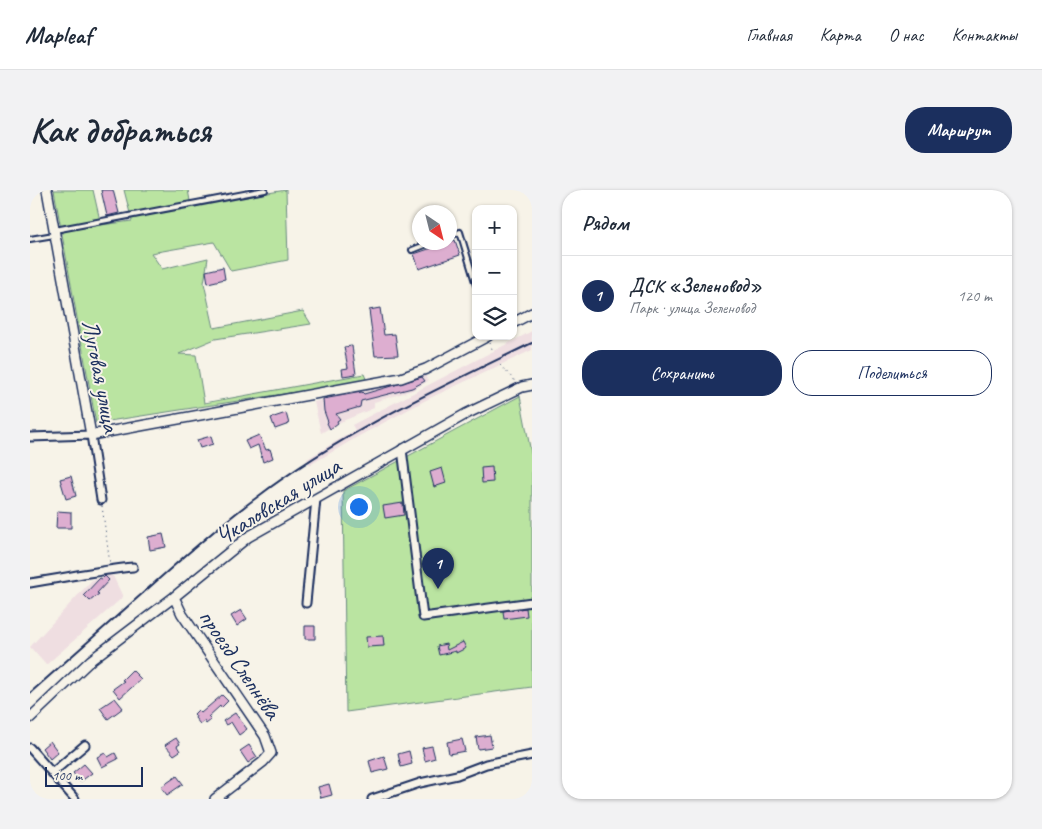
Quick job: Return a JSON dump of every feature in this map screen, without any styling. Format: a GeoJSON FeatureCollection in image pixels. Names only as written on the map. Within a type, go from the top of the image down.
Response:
{"type":"FeatureCollection","features":[{"type":"Feature","properties":{"kind":"street","name":"Луговая улица"},"geometry":{"type":"LineString","coordinates":[[47,190],[101,500]]}},
{"type":"Feature","properties":{"kind":"street"},"geometry":{"type":"LineString","coordinates":[[517,321],[532,313]]}},
{"type":"Feature","properties":{"kind":"street"},"geometry":{"type":"LineString","coordinates":[[30,437],[91,435],[401,378],[426,369],[480,340]]}},
{"type":"Feature","properties":{"kind":"street"},"geometry":{"type":"LineString","coordinates":[[522,387],[532,386]]}},
{"type":"Feature","properties":{"kind":"street","name":"Чкаловская улица"},"geometry":{"type":"LineString","coordinates":[[30,718],[91,660],[174,597],[248,537],[402,449],[466,414],[522,387]]}},
{"type":"Feature","properties":{"kind":"street"},"geometry":{"type":"LineString","coordinates":[[402,449],[423,617],[532,602]]}},
{"type":"Feature","properties":{"kind":"street"},"geometry":{"type":"LineString","coordinates":[[306,603],[316,499]]}},
{"type":"Feature","properties":{"kind":"street"},"geometry":{"type":"LineString","coordinates":[[30,583],[133,567]]}},
{"type":"Feature","properties":{"kind":"street","name":"проезд Слепнёва"},"geometry":{"type":"LineString","coordinates":[[174,597],[182,614],[265,736],[271,753],[263,762],[215,799]]}},
{"type":"Feature","properties":{"kind":"street"},"geometry":{"type":"LineString","coordinates":[[52,773],[85,745]]}},
{"type":"Feature","properties":{"kind":"street"},"geometry":{"type":"LineString","coordinates":[[30,748],[75,799]]}},
{"type":"Feature","properties":{"kind":"street"},"geometry":{"type":"LineString","coordinates":[[372,799],[420,783],[457,775],[486,764],[532,755]]}},
{"type":"Feature","properties":{"kind":"lane"},"geometry":{"type":"LineString","coordinates":[[30,239],[265,190]]}},
{"type":"Feature","properties":{"kind":"lane"},"geometry":{"type":"LineString","coordinates":[[457,233],[460,232],[472,271]]}},
{"type":"Feature","properties":{"kind":"path"},"geometry":{"type":"LineString","coordinates":[[489,340],[493,352]]}},
{"type":"Feature","properties":{"kind":"path"},"geometry":{"type":"LineString","coordinates":[[500,365],[522,387]]}},
{"type":"Feature","properties":{"kind":"path"},"geometry":{"type":"LineString","coordinates":[[101,500],[111,569]]}},
{"type":"Feature","properties":{"kind":"shaded area"},"geometry":{"type":"Polygon","coordinates":[[[532,331],[532,350],[428,399],[310,465],[307,459],[355,430],[352,425],[532,331]]]}},
{"type":"Feature","properties":{"kind":"shaded area"},"geometry":{"type":"Polygon","coordinates":[[[423,371],[428,381],[413,390],[374,402],[374,408],[338,423],[321,433],[314,402],[423,371]]]}},
{"type":"Feature","properties":{"kind":"shaded area"},"geometry":{"type":"Polygon","coordinates":[[[109,575],[113,576],[123,597],[46,665],[30,647],[92,580],[109,575]]]}},
{"type":"Feature","properties":{"kind":"green space"},"geometry":{"type":"Polygon","coordinates":[[[54,190],[93,190],[101,225],[132,221],[124,190],[188,190],[191,206],[286,190],[288,260],[231,271],[214,242],[151,253],[162,269],[208,258],[204,283],[214,328],[303,311],[311,324],[215,339],[179,354],[196,355],[204,403],[364,374],[367,381],[96,423],[54,190]]]}},
{"type":"Feature","properties":{"kind":"green space"},"geometry":{"type":"Polygon","coordinates":[[[520,396],[532,458],[532,687],[346,712],[343,491],[520,396]]]}},
{"type":"Feature","properties":{"kind":"building"},"geometry":{"type":"Polygon","coordinates":[[[101,190],[113,190],[119,213],[107,216],[101,190]]]}},
{"type":"Feature","properties":{"kind":"building"},"geometry":{"type":"Polygon","coordinates":[[[457,246],[460,255],[419,269],[414,254],[426,250],[457,250],[457,246]]]}},
{"type":"Feature","properties":{"kind":"building"},"geometry":{"type":"Polygon","coordinates":[[[223,267],[225,279],[208,283],[206,271],[223,267]]]}},
{"type":"Feature","properties":{"kind":"building"},"geometry":{"type":"Polygon","coordinates":[[[380,308],[384,335],[395,334],[398,355],[375,356],[369,310],[380,308]]]}},
{"type":"Feature","properties":{"kind":"building"},"geometry":{"type":"Polygon","coordinates":[[[352,346],[356,374],[343,376],[342,369],[348,368],[344,347],[352,346]]]}},
{"type":"Feature","properties":{"kind":"building"},"geometry":{"type":"Polygon","coordinates":[[[422,377],[425,381],[412,388],[361,401],[360,407],[336,414],[340,419],[330,429],[324,411],[323,399],[362,392],[364,394],[422,377]]]}},
{"type":"Feature","properties":{"kind":"building"},"geometry":{"type":"Polygon","coordinates":[[[286,413],[289,424],[275,429],[271,418],[286,413]]]}},
{"type":"Feature","properties":{"kind":"building"},"geometry":{"type":"Polygon","coordinates":[[[259,435],[266,450],[270,449],[273,458],[263,462],[258,445],[249,449],[245,441],[259,435]]]}},
{"type":"Feature","properties":{"kind":"building"},"geometry":{"type":"Polygon","coordinates":[[[211,436],[213,444],[200,448],[197,440],[211,436]]]}},
{"type":"Feature","properties":{"kind":"building"},"geometry":{"type":"Polygon","coordinates":[[[492,467],[493,482],[482,483],[481,468],[492,467]]]}},
{"type":"Feature","properties":{"kind":"building"},"geometry":{"type":"Polygon","coordinates":[[[442,468],[446,483],[434,487],[430,472],[442,468]]]}},
{"type":"Feature","properties":{"kind":"building"},"geometry":{"type":"Polygon","coordinates":[[[71,476],[76,496],[66,499],[60,479],[71,476]]]}},
{"type":"Feature","properties":{"kind":"building"},"geometry":{"type":"Polygon","coordinates":[[[403,503],[404,515],[385,518],[383,506],[403,503]]]}},
{"type":"Feature","properties":{"kind":"building"},"geometry":{"type":"Polygon","coordinates":[[[57,511],[71,512],[71,528],[56,528],[57,511]]]}},
{"type":"Feature","properties":{"kind":"building"},"geometry":{"type":"Polygon","coordinates":[[[163,534],[166,547],[150,550],[148,537],[163,534]]]}},
{"type":"Feature","properties":{"kind":"building"},"geometry":{"type":"Polygon","coordinates":[[[105,576],[109,580],[97,593],[99,594],[90,601],[84,595],[100,578],[102,579],[105,576]]]}},
{"type":"Feature","properties":{"kind":"building"},"geometry":{"type":"Polygon","coordinates":[[[526,608],[527,616],[504,619],[503,611],[526,608]]]}},
{"type":"Feature","properties":{"kind":"building"},"geometry":{"type":"Polygon","coordinates":[[[241,610],[247,619],[237,626],[231,616],[241,610]]]}},
{"type":"Feature","properties":{"kind":"building"},"geometry":{"type":"Polygon","coordinates":[[[305,626],[315,626],[315,639],[305,639],[305,626]]]}},
{"type":"Feature","properties":{"kind":"building"},"geometry":{"type":"Polygon","coordinates":[[[383,636],[384,646],[367,647],[366,637],[383,636]]]}},
{"type":"Feature","properties":{"kind":"building"},"geometry":{"type":"Polygon","coordinates":[[[463,642],[466,648],[456,653],[456,651],[439,655],[437,646],[446,644],[447,650],[463,642]]]}},
{"type":"Feature","properties":{"kind":"building"},"geometry":{"type":"Polygon","coordinates":[[[132,670],[141,679],[120,698],[113,689],[124,681],[122,680],[132,670]]]}},
{"type":"Feature","properties":{"kind":"building"},"geometry":{"type":"Polygon","coordinates":[[[222,695],[228,701],[208,717],[211,720],[206,724],[204,721],[200,724],[194,714],[198,710],[201,713],[222,695]]]}},
{"type":"Feature","properties":{"kind":"building"},"geometry":{"type":"Polygon","coordinates":[[[115,698],[123,708],[108,719],[100,708],[115,698]]]}},
{"type":"Feature","properties":{"kind":"building"},"geometry":{"type":"Polygon","coordinates":[[[235,713],[247,729],[239,735],[231,722],[226,725],[223,721],[235,713]]]}},
{"type":"Feature","properties":{"kind":"building"},"geometry":{"type":"Polygon","coordinates":[[[490,735],[492,747],[478,749],[476,737],[490,735]]]}},
{"type":"Feature","properties":{"kind":"building"},"geometry":{"type":"Polygon","coordinates":[[[176,738],[180,744],[177,746],[180,751],[174,755],[165,745],[176,738]]]}},
{"type":"Feature","properties":{"kind":"building"},"geometry":{"type":"Polygon","coordinates":[[[462,739],[465,751],[449,754],[447,742],[462,739]]]}},
{"type":"Feature","properties":{"kind":"building"},"geometry":{"type":"Polygon","coordinates":[[[50,741],[58,752],[50,759],[42,748],[50,741]]]}},
{"type":"Feature","properties":{"kind":"building"},"geometry":{"type":"Polygon","coordinates":[[[249,745],[257,757],[248,763],[240,751],[249,745]]]}},
{"type":"Feature","properties":{"kind":"building"},"geometry":{"type":"Polygon","coordinates":[[[432,746],[435,758],[425,761],[422,748],[432,746]]]}},
{"type":"Feature","properties":{"kind":"building"},"geometry":{"type":"Polygon","coordinates":[[[409,751],[412,764],[401,767],[398,754],[409,751]]]}},
{"type":"Feature","properties":{"kind":"building"},"geometry":{"type":"Polygon","coordinates":[[[105,753],[108,757],[115,753],[118,759],[102,767],[97,757],[105,753]]]}},
{"type":"Feature","properties":{"kind":"building"},"geometry":{"type":"Polygon","coordinates":[[[384,756],[388,769],[372,773],[369,761],[384,756]]]}},
{"type":"Feature","properties":{"kind":"building"},"geometry":{"type":"Polygon","coordinates":[[[84,764],[92,773],[80,782],[73,773],[84,764]]]}},
{"type":"Feature","properties":{"kind":"building"},"geometry":{"type":"Polygon","coordinates":[[[177,776],[183,784],[167,795],[161,787],[177,776]]]}},
{"type":"Feature","properties":{"kind":"building"},"geometry":{"type":"Polygon","coordinates":[[[329,784],[332,795],[321,798],[318,787],[329,784]]]}},
{"type":"Feature","properties":{"kind":"railway"},"geometry":{"type":"LineString","coordinates":[[30,693],[203,540],[242,508],[288,475],[321,453],[390,414],[532,343]]}},
{"type":"Feature","properties":{"kind":"place","name":"ДСК «Зеленовод»"},"geometry":{"type":"Point","coordinates":[438,589]}}]}
